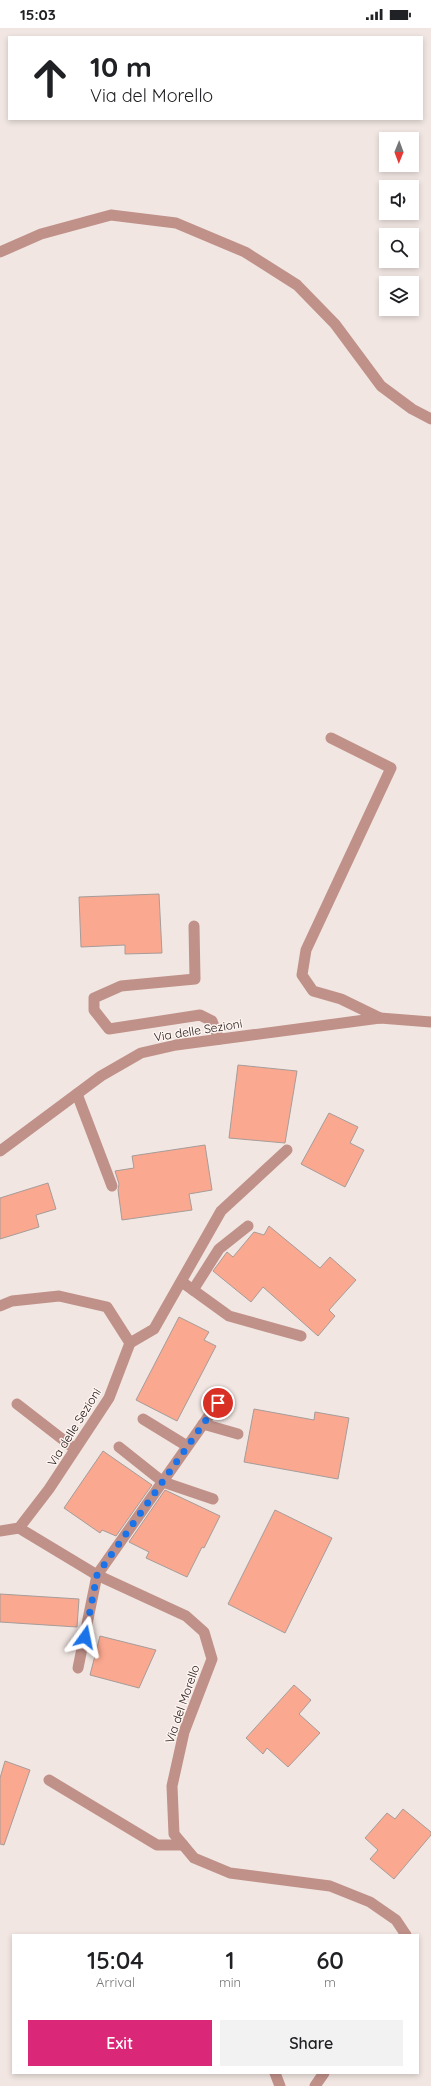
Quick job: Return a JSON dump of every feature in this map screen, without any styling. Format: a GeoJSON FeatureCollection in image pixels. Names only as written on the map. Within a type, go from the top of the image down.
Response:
{"type":"FeatureCollection","features":[{"type":"Feature","properties":{"kind":"street"},"geometry":{"type":"LineString","coordinates":[[0,252],[40,234],[112,215],[176,223],[245,252],[297,285],[335,324],[381,386],[412,409],[431,418]]}},
{"type":"Feature","properties":{"kind":"street"},"geometry":{"type":"LineString","coordinates":[[331,738],[391,768],[306,950],[302,975],[313,991],[341,999],[380,1018]]}},
{"type":"Feature","properties":{"kind":"street"},"geometry":{"type":"LineString","coordinates":[[194,926],[194,979],[121,986],[94,998],[94,1010],[109,1029],[200,1015],[212,1021],[219,1039]]}},
{"type":"Feature","properties":{"kind":"street","name":"Via delle Sezioni"},"geometry":{"type":"LineString","coordinates":[[0,1151],[100,1076],[140,1053],[176,1045],[380,1018],[431,1022]]}},
{"type":"Feature","properties":{"kind":"street"},"geometry":{"type":"LineString","coordinates":[[77,1094],[112,1186]]}},
{"type":"Feature","properties":{"kind":"street"},"geometry":{"type":"LineString","coordinates":[[0,1306],[12,1301],[59,1296],[107,1306],[130,1343],[154,1329],[221,1211],[287,1150]]}},
{"type":"Feature","properties":{"kind":"street"},"geometry":{"type":"LineString","coordinates":[[193,1290],[219,1248],[248,1226]]}},
{"type":"Feature","properties":{"kind":"street"},"geometry":{"type":"LineString","coordinates":[[182,1282],[229,1316],[301,1336]]}},
{"type":"Feature","properties":{"kind":"street","name":"Via delle Sezioni"},"geometry":{"type":"LineString","coordinates":[[19,1528],[49,1489],[109,1398],[130,1343]]}},
{"type":"Feature","properties":{"kind":"street"},"geometry":{"type":"LineString","coordinates":[[78,1668],[97,1575],[218,1403]]}},
{"type":"Feature","properties":{"kind":"street"},"geometry":{"type":"LineString","coordinates":[[17,1404],[75,1449]]}},
{"type":"Feature","properties":{"kind":"street"},"geometry":{"type":"LineString","coordinates":[[143,1419],[188,1446]]}},
{"type":"Feature","properties":{"kind":"street"},"geometry":{"type":"LineString","coordinates":[[203,1424],[238,1434]]}},
{"type":"Feature","properties":{"kind":"street"},"geometry":{"type":"LineString","coordinates":[[119,1447],[163,1482],[213,1499]]}},
{"type":"Feature","properties":{"kind":"street"},"geometry":{"type":"LineString","coordinates":[[0,1531],[19,1528]]}},
{"type":"Feature","properties":{"kind":"street","name":"Via del Morello"},"geometry":{"type":"LineString","coordinates":[[19,1528],[97,1575],[186,1616],[204,1632],[212,1659],[184,1732],[172,1786],[174,1834],[194,1858],[230,1873],[330,1886],[370,1902],[396,1920],[405,1934]]}},
{"type":"Feature","properties":{"kind":"street"},"geometry":{"type":"LineString","coordinates":[[49,1780],[157,1845],[183,1845]]}},
{"type":"Feature","properties":{"kind":"street"},"geometry":{"type":"LineString","coordinates":[[275,2074],[280,2086]]}},
{"type":"Feature","properties":{"kind":"street"},"geometry":{"type":"LineString","coordinates":[[315,2086],[323,2074]]}},
{"type":"Feature","properties":{"kind":"building"},"geometry":{"type":"Polygon","coordinates":[[[159,894],[162,953],[125,954],[125,945],[81,947],[79,897],[159,894]]]}},
{"type":"Feature","properties":{"kind":"building"},"geometry":{"type":"Polygon","coordinates":[[[238,1065],[297,1071],[285,1143],[229,1138],[238,1065]]]}},
{"type":"Feature","properties":{"kind":"building"},"geometry":{"type":"Polygon","coordinates":[[[329,1113],[358,1127],[350,1143],[364,1150],[345,1187],[301,1164],[329,1113]]]}},
{"type":"Feature","properties":{"kind":"building"},"geometry":{"type":"Polygon","coordinates":[[[205,1145],[212,1190],[189,1194],[192,1210],[122,1220],[118,1190],[119,1184],[115,1171],[134,1168],[132,1156],[205,1145]]]}},
{"type":"Feature","properties":{"kind":"building"},"geometry":{"type":"Polygon","coordinates":[[[48,1183],[56,1209],[36,1215],[39,1227],[0,1239],[0,1198],[48,1183]]]}},
{"type":"Feature","properties":{"kind":"building"},"geometry":{"type":"Polygon","coordinates":[[[269,1226],[320,1268],[330,1257],[356,1280],[329,1310],[335,1316],[318,1336],[263,1287],[251,1302],[213,1271],[227,1252],[233,1257],[254,1232],[264,1235],[269,1226]]]}},
{"type":"Feature","properties":{"kind":"building"},"geometry":{"type":"Polygon","coordinates":[[[179,1317],[209,1332],[204,1340],[216,1346],[177,1421],[136,1400],[179,1317]]]}},
{"type":"Feature","properties":{"kind":"building"},"geometry":{"type":"Polygon","coordinates":[[[254,1409],[314,1420],[315,1412],[349,1418],[338,1479],[244,1462],[254,1409]]]}},
{"type":"Feature","properties":{"kind":"building"},"geometry":{"type":"Polygon","coordinates":[[[103,1451],[152,1485],[116,1536],[102,1530],[100,1533],[64,1508],[103,1451]]]}},
{"type":"Feature","properties":{"kind":"building"},"geometry":{"type":"Polygon","coordinates":[[[165,1490],[220,1516],[187,1577],[146,1558],[149,1552],[129,1542],[165,1490]]]}},
{"type":"Feature","properties":{"kind":"building"},"geometry":{"type":"Polygon","coordinates":[[[275,1510],[332,1538],[285,1633],[228,1604],[275,1510]]]}},
{"type":"Feature","properties":{"kind":"building"},"geometry":{"type":"Polygon","coordinates":[[[0,1594],[79,1599],[77,1627],[0,1622],[0,1594]]]}},
{"type":"Feature","properties":{"kind":"building"},"geometry":{"type":"Polygon","coordinates":[[[100,1636],[156,1650],[139,1688],[90,1675],[100,1636]]]}},
{"type":"Feature","properties":{"kind":"building"},"geometry":{"type":"Polygon","coordinates":[[[294,1685],[311,1700],[299,1714],[320,1733],[288,1767],[267,1748],[263,1754],[246,1738],[294,1685]]]}},
{"type":"Feature","properties":{"kind":"building"},"geometry":{"type":"Polygon","coordinates":[[[5,1761],[30,1770],[4,1845],[0,1844],[0,1778],[5,1761]]]}},
{"type":"Feature","properties":{"kind":"building"},"geometry":{"type":"Polygon","coordinates":[[[403,1809],[431,1832],[431,1835],[394,1879],[370,1859],[378,1850],[365,1838],[387,1813],[395,1819],[403,1809]]]}},
{"type":"Feature","properties":{"kind":"route"},"geometry":{"type":"LineString","coordinates":[[85,1637],[97,1575],[218,1403]]}}]}
